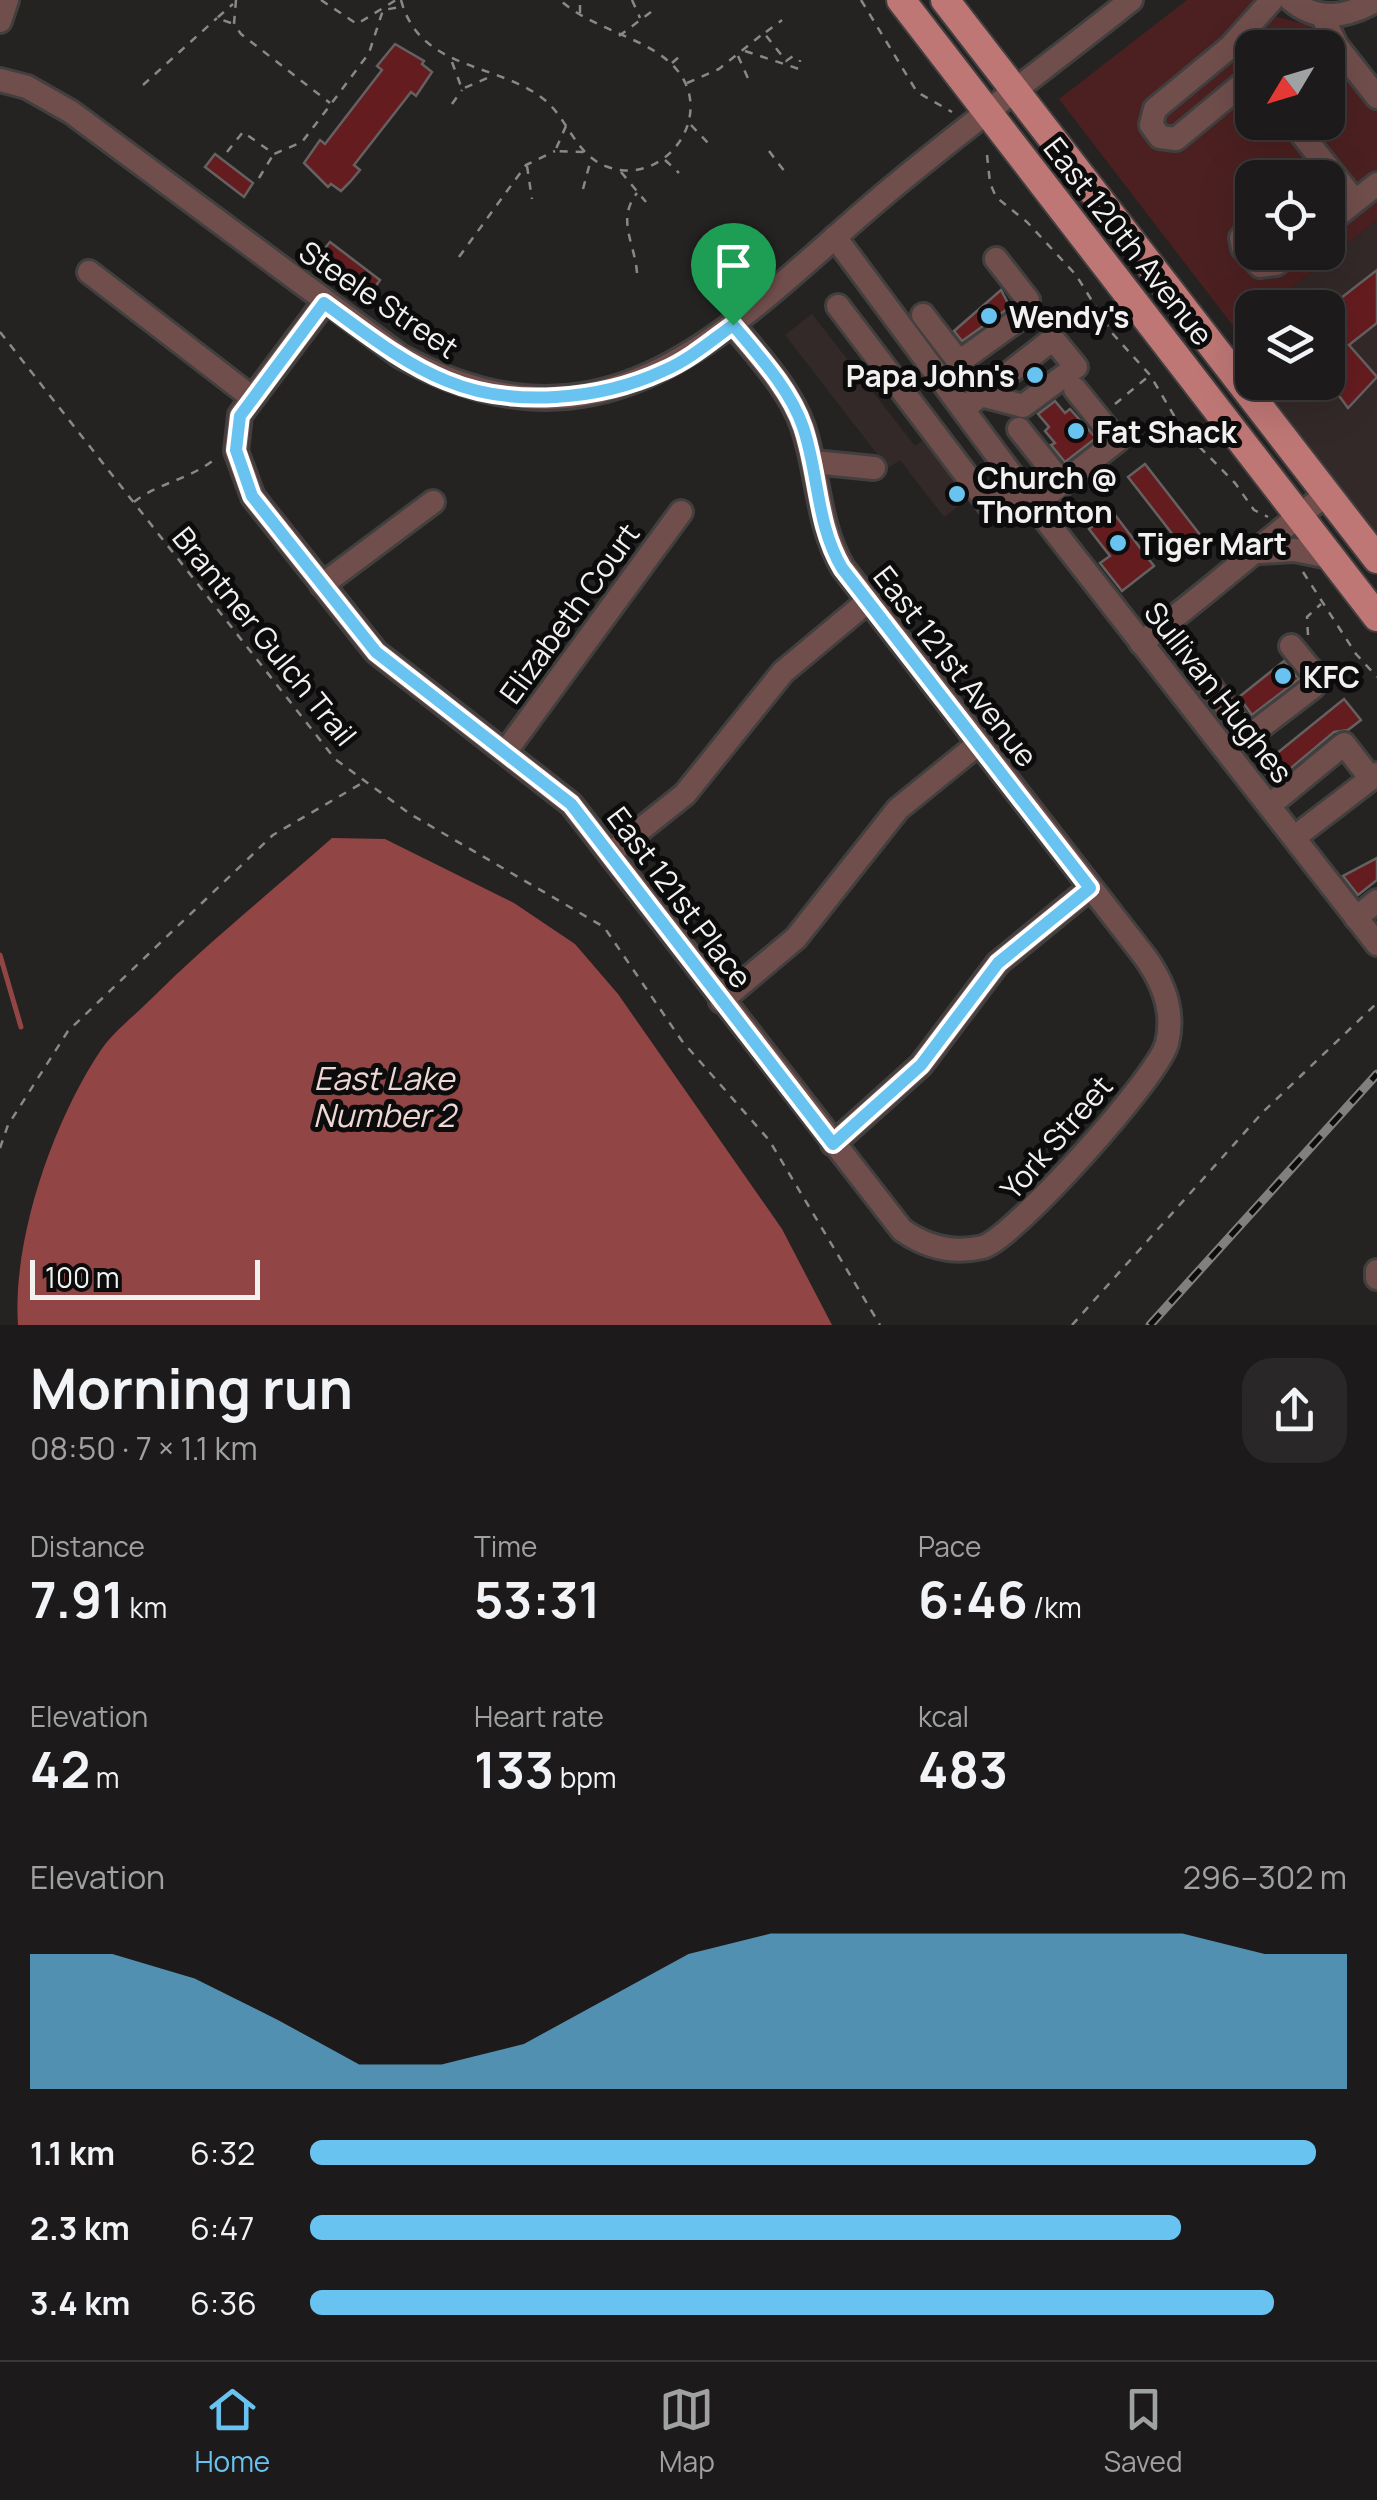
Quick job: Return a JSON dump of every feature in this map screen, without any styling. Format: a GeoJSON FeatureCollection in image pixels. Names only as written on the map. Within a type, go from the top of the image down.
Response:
{"type":"FeatureCollection","features":[{"type":"Feature","properties":{"kind":"main road","name":"East 120th Avenue"},"geometry":{"type":"LineString","coordinates":[[901,0],[989,113],[1286,517],[1329,556],[1377,617]]}},
{"type":"Feature","properties":{"kind":"main road","name":"East 120th Avenue"},"geometry":{"type":"LineString","coordinates":[[944,0],[1377,559]]}},
{"type":"Feature","properties":{"kind":"street"},"geometry":{"type":"LineString","coordinates":[[0,21],[7,0]]}},
{"type":"Feature","properties":{"kind":"street"},"geometry":{"type":"LineString","coordinates":[[989,113],[1131,0]]}},
{"type":"Feature","properties":{"kind":"street"},"geometry":{"type":"LineString","coordinates":[[1235,89],[1176,139],[1160,137],[1151,125],[1151,116],[1162,102],[1230,47],[1272,0]]}},
{"type":"Feature","properties":{"kind":"street"},"geometry":{"type":"LineString","coordinates":[[1291,0],[1323,17],[1350,13],[1377,0]]}},
{"type":"Feature","properties":{"kind":"street"},"geometry":{"type":"LineString","coordinates":[[1323,17],[1336,45],[1377,97]]}},
{"type":"Feature","properties":{"kind":"street"},"geometry":{"type":"LineString","coordinates":[[1230,47],[1235,53]]}},
{"type":"Feature","properties":{"kind":"street","name":"Steele Street"},"geometry":{"type":"LineString","coordinates":[[0,80],[27,87],[72,112],[400,356],[443,380],[487,394],[583,394],[637,382],[676,365],[733,325],[834,237],[989,113]]}},
{"type":"Feature","properties":{"kind":"street"},"geometry":{"type":"LineString","coordinates":[[1345,209],[1377,184]]}},
{"type":"Feature","properties":{"kind":"street"},"geometry":{"type":"LineString","coordinates":[[1345,192],[1355,201]]}},
{"type":"Feature","properties":{"kind":"street","name":"Sullivan Hughes"},"geometry":{"type":"LineString","coordinates":[[834,237],[910,338],[972,402],[1028,497],[1377,944]]}},
{"type":"Feature","properties":{"kind":"street"},"geometry":{"type":"LineString","coordinates":[[923,315],[959,362],[1023,316],[1028,300],[996,260]]}},
{"type":"Feature","properties":{"kind":"street"},"geometry":{"type":"LineString","coordinates":[[89,272],[250,396]]}},
{"type":"Feature","properties":{"kind":"street"},"geometry":{"type":"LineString","coordinates":[[235,441],[250,396],[324,303]]}},
{"type":"Feature","properties":{"kind":"street"},"geometry":{"type":"LineString","coordinates":[[838,306],[992,509],[1063,484],[1117,441],[1075,389]]}},
{"type":"Feature","properties":{"kind":"street","name":"East 121st Avenue"},"geometry":{"type":"LineString","coordinates":[[733,325],[789,398],[813,462],[827,538],[868,601],[1155,971],[1165,990],[1170,1023]]}},
{"type":"Feature","properties":{"kind":"street"},"geometry":{"type":"LineString","coordinates":[[881,362],[910,338]]}},
{"type":"Feature","properties":{"kind":"street"},"geometry":{"type":"LineString","coordinates":[[1019,429],[1063,484]]}},
{"type":"Feature","properties":{"kind":"street","name":"East 121st Place"},"geometry":{"type":"LineString","coordinates":[[235,441],[238,464],[252,496],[376,652],[563,795],[902,1230],[932,1246],[951,1249]]}},
{"type":"Feature","properties":{"kind":"street"},"geometry":{"type":"LineString","coordinates":[[813,462],[874,468]]}},
{"type":"Feature","properties":{"kind":"street"},"geometry":{"type":"LineString","coordinates":[[1141,643],[1260,552],[1286,517],[1327,494]]}},
{"type":"Feature","properties":{"kind":"street"},"geometry":{"type":"LineString","coordinates":[[322,585],[432,502]]}},
{"type":"Feature","properties":{"kind":"street","name":"Elizabeth Court"},"geometry":{"type":"LineString","coordinates":[[506,751],[681,512]]}},
{"type":"Feature","properties":{"kind":"street"},"geometry":{"type":"LineString","coordinates":[[1260,552],[1286,549],[1329,556]]}},
{"type":"Feature","properties":{"kind":"street"},"geometry":{"type":"LineString","coordinates":[[610,854],[685,794],[782,672],[868,601]]}},
{"type":"Feature","properties":{"kind":"street"},"geometry":{"type":"LineString","coordinates":[[1210,686],[1245,731],[1254,732],[1313,687],[1315,675],[1298,645]]}},
{"type":"Feature","properties":{"kind":"street"},"geometry":{"type":"LineString","coordinates":[[722,1001],[796,938],[898,809],[978,744]]}},
{"type":"Feature","properties":{"kind":"street"},"geometry":{"type":"LineString","coordinates":[[1270,805],[1344,744],[1374,776],[1295,837]]}},
{"type":"Feature","properties":{"kind":"street"},"geometry":{"type":"LineString","coordinates":[[833,1144],[921,1065],[1010,952],[1090,888]]}},
{"type":"Feature","properties":{"kind":"street"},"geometry":{"type":"LineString","coordinates":[[1356,918],[1377,901]]}},
{"type":"Feature","properties":{"kind":"street","name":"York Street"},"geometry":{"type":"LineString","coordinates":[[951,1249],[982,1247],[1018,1226],[1153,1074],[1164,1056],[1170,1023]]}},
{"type":"Feature","properties":{"kind":"path"},"geometry":{"type":"LineString","coordinates":[[321,0],[357,24],[399,0],[415,26],[452,62],[462,89]]}},
{"type":"Feature","properties":{"kind":"path"},"geometry":{"type":"LineString","coordinates":[[560,0],[618,36],[644,45],[671,64],[686,84],[690,124],[680,143],[646,169],[620,171]]}},
{"type":"Feature","properties":{"kind":"path"},"geometry":{"type":"LineString","coordinates":[[580,0],[580,14]]}},
{"type":"Feature","properties":{"kind":"path"},"geometry":{"type":"LineString","coordinates":[[632,0],[641,19]]}},
{"type":"Feature","properties":{"kind":"path"},"geometry":{"type":"LineString","coordinates":[[860,0],[917,92],[954,113]]}},
{"type":"Feature","properties":{"kind":"path"},"geometry":{"type":"LineString","coordinates":[[143,84],[235,1]]}},
{"type":"Feature","properties":{"kind":"path"},"geometry":{"type":"LineString","coordinates":[[234,24],[235,1]]}},
{"type":"Feature","properties":{"kind":"path"},"geometry":{"type":"LineString","coordinates":[[382,10],[403,6]]}},
{"type":"Feature","properties":{"kind":"path"},"geometry":{"type":"LineString","coordinates":[[259,178],[274,154],[302,142],[369,53],[382,10]]}},
{"type":"Feature","properties":{"kind":"path"},"geometry":{"type":"LineString","coordinates":[[618,36],[651,12]]}},
{"type":"Feature","properties":{"kind":"path"},"geometry":{"type":"LineString","coordinates":[[217,18],[234,24],[249,41],[331,104]]}},
{"type":"Feature","properties":{"kind":"path"},"geometry":{"type":"LineString","coordinates":[[686,84],[738,55],[782,20]]}},
{"type":"Feature","properties":{"kind":"path"},"geometry":{"type":"LineString","coordinates":[[764,33],[786,61],[796,54]]}},
{"type":"Feature","properties":{"kind":"path"},"geometry":{"type":"LineString","coordinates":[[744,50],[799,69],[800,60]]}},
{"type":"Feature","properties":{"kind":"path"},"geometry":{"type":"LineString","coordinates":[[738,55],[752,85]]}},
{"type":"Feature","properties":{"kind":"path"},"geometry":{"type":"LineString","coordinates":[[671,64],[680,56]]}},
{"type":"Feature","properties":{"kind":"path"},"geometry":{"type":"LineString","coordinates":[[452,62],[524,86],[548,102],[585,152],[620,171],[646,202]]}},
{"type":"Feature","properties":{"kind":"path"},"geometry":{"type":"LineString","coordinates":[[452,104],[462,89],[493,75]]}},
{"type":"Feature","properties":{"kind":"path"},"geometry":{"type":"LineString","coordinates":[[690,124],[708,143]]}},
{"type":"Feature","properties":{"kind":"path"},"geometry":{"type":"LineString","coordinates":[[555,151],[566,126]]}},
{"type":"Feature","properties":{"kind":"path"},"geometry":{"type":"LineString","coordinates":[[227,152],[243,132],[274,154]]}},
{"type":"Feature","properties":{"kind":"path"},"geometry":{"type":"LineString","coordinates":[[460,257],[526,165],[555,151],[585,152]]}},
{"type":"Feature","properties":{"kind":"path"},"geometry":{"type":"LineString","coordinates":[[770,152],[788,176]]}},
{"type":"Feature","properties":{"kind":"path"},"geometry":{"type":"LineString","coordinates":[[987,155],[996,197],[1052,247],[1112,332],[1150,375],[1182,429],[1235,483],[1254,510],[1286,517]]}},
{"type":"Feature","properties":{"kind":"path"},"geometry":{"type":"LineString","coordinates":[[583,189],[591,158]]}},
{"type":"Feature","properties":{"kind":"path"},"geometry":{"type":"LineString","coordinates":[[664,159],[679,174]]}},
{"type":"Feature","properties":{"kind":"path"},"geometry":{"type":"LineString","coordinates":[[526,165],[532,199]]}},
{"type":"Feature","properties":{"kind":"path"},"geometry":{"type":"LineString","coordinates":[[637,273],[635,244],[626,229],[628,209],[638,193]]}},
{"type":"Feature","properties":{"kind":"path","name":"Brantner Gulch Trail"},"geometry":{"type":"LineString","coordinates":[[0,332],[335,760],[439,832],[604,927],[682,1041],[769,1140],[880,1325]]}},
{"type":"Feature","properties":{"kind":"path"},"geometry":{"type":"LineString","coordinates":[[1115,404],[1150,375]]}},
{"type":"Feature","properties":{"kind":"path"},"geometry":{"type":"LineString","coordinates":[[132,503],[155,486],[194,476],[235,441]]}},
{"type":"Feature","properties":{"kind":"path"},"geometry":{"type":"LineString","coordinates":[[1300,567],[1377,677]]}},
{"type":"Feature","properties":{"kind":"path"},"geometry":{"type":"LineString","coordinates":[[1298,645],[1308,617],[1322,603]]}},
{"type":"Feature","properties":{"kind":"path"},"geometry":{"type":"LineString","coordinates":[[0,1148],[8,1125],[68,1031],[273,835],[365,782]]}},
{"type":"Feature","properties":{"kind":"path"},"geometry":{"type":"LineString","coordinates":[[1072,1325],[1263,1112],[1377,1003]]}},
{"type":"Feature","properties":{"kind":"shaded area"},"geometry":{"type":"Polygon","coordinates":[[[1187,0],[1261,0],[1274,16],[1325,30],[1235,30],[1235,140],[1345,140],[1345,55],[1377,94],[1377,220],[1345,245],[1345,160],[1235,160],[1235,270],[1314,270],[1288,290],[1235,290],[1235,328],[1059,99],[1187,0]]]}},
{"type":"Feature","properties":{"kind":"shaded area"},"geometry":{"type":"Polygon","coordinates":[[[1377,220],[1377,534],[1272,400],[1345,400],[1345,290],[1288,290],[1314,270],[1345,270],[1345,245],[1377,220]]]}},
{"type":"Feature","properties":{"kind":"shaded area"},"geometry":{"type":"Polygon","coordinates":[[[812,314],[915,446],[926,438],[972,496],[944,517],[900,460],[888,468],[785,335],[812,314]]]}},
{"type":"Feature","properties":{"kind":"water","name":"East Lake Number 2"},"geometry":{"type":"Polygon","coordinates":[[[332,838],[385,839],[514,903],[575,944],[618,994],[782,1229],[832,1325],[18,1325],[22,1256],[39,1182],[67,1111],[101,1050],[193,959],[332,838]]]}},
{"type":"Feature","properties":{"kind":"building"},"geometry":{"type":"Polygon","coordinates":[[[395,44],[424,61],[422,64],[432,72],[416,96],[411,92],[354,165],[360,170],[350,182],[341,191],[331,184],[328,187],[304,163],[320,140],[325,144],[382,70],[377,66],[395,44]]]}},
{"type":"Feature","properties":{"kind":"building"},"geometry":{"type":"Polygon","coordinates":[[[215,154],[253,183],[244,197],[205,167],[215,154]]]}},
{"type":"Feature","properties":{"kind":"building"},"geometry":{"type":"Polygon","coordinates":[[[330,242],[380,280],[371,293],[320,254],[330,242]]]}},
{"type":"Feature","properties":{"kind":"building"},"geometry":{"type":"Polygon","coordinates":[[[1377,270],[1377,323],[1349,345],[1377,377],[1348,408],[1342,400],[1345,295],[1377,270]]]}},
{"type":"Feature","properties":{"kind":"building"},"geometry":{"type":"Polygon","coordinates":[[[1001,290],[1010,307],[962,341],[954,331],[1001,290]]]}},
{"type":"Feature","properties":{"kind":"building"},"geometry":{"type":"Polygon","coordinates":[[[1055,401],[1065,413],[1070,409],[1096,438],[1065,462],[1051,445],[1055,443],[1045,431],[1049,427],[1038,414],[1055,401]]]}},
{"type":"Feature","properties":{"kind":"building"},"geometry":{"type":"Polygon","coordinates":[[[1145,464],[1208,545],[1191,558],[1128,477],[1145,464]]]}},
{"type":"Feature","properties":{"kind":"building","name":"Tiger Mart"},"geometry":{"type":"Polygon","coordinates":[[[1112,511],[1154,566],[1122,591],[1100,563],[1110,556],[1089,529],[1112,511]]]}},
{"type":"Feature","properties":{"kind":"building"},"geometry":{"type":"Polygon","coordinates":[[[1284,661],[1299,679],[1252,715],[1239,697],[1284,661]]]}},
{"type":"Feature","properties":{"kind":"building"},"geometry":{"type":"Polygon","coordinates":[[[1344,699],[1361,720],[1348,730],[1334,732],[1273,783],[1260,767],[1344,699]]]}},
{"type":"Feature","properties":{"kind":"building"},"geometry":{"type":"Polygon","coordinates":[[[1377,858],[1377,880],[1358,895],[1343,876],[1377,858]]]}},
{"type":"Feature","properties":{"kind":"waterway"},"geometry":{"type":"LineString","coordinates":[[0,955],[21,1027]]}},
{"type":"Feature","properties":{"kind":"railway"},"geometry":{"type":"LineString","coordinates":[[1150,1325],[1377,1074]]}},
{"type":"Feature","properties":{"kind":"place","name":"Wendy's"},"geometry":{"type":"Point","coordinates":[989,316]}},
{"type":"Feature","properties":{"kind":"place","name":"Papa John's"},"geometry":{"type":"Point","coordinates":[1035,375]}},
{"type":"Feature","properties":{"kind":"place","name":"Fat Shack"},"geometry":{"type":"Point","coordinates":[1076,431]}},
{"type":"Feature","properties":{"kind":"place","name":"Church @ Thornton"},"geometry":{"type":"Point","coordinates":[957,494]}},
{"type":"Feature","properties":{"kind":"place","name":"Tiger Mart"},"geometry":{"type":"Point","coordinates":[1118,543]}},
{"type":"Feature","properties":{"kind":"place","name":"KFC"},"geometry":{"type":"Point","coordinates":[1283,676]}},
{"type":"Feature","properties":{"kind":"route"},"geometry":{"type":"LineString","coordinates":[[324,303],[400,356],[443,380],[487,394],[583,394],[637,382],[676,365],[733,325],[789,398],[803,426],[822,522],[842,568],[1090,888],[998,963],[921,1065],[833,1144],[571,804],[554,786],[376,652],[252,496],[236,450],[240,416],[250,396],[324,303]]}}]}
